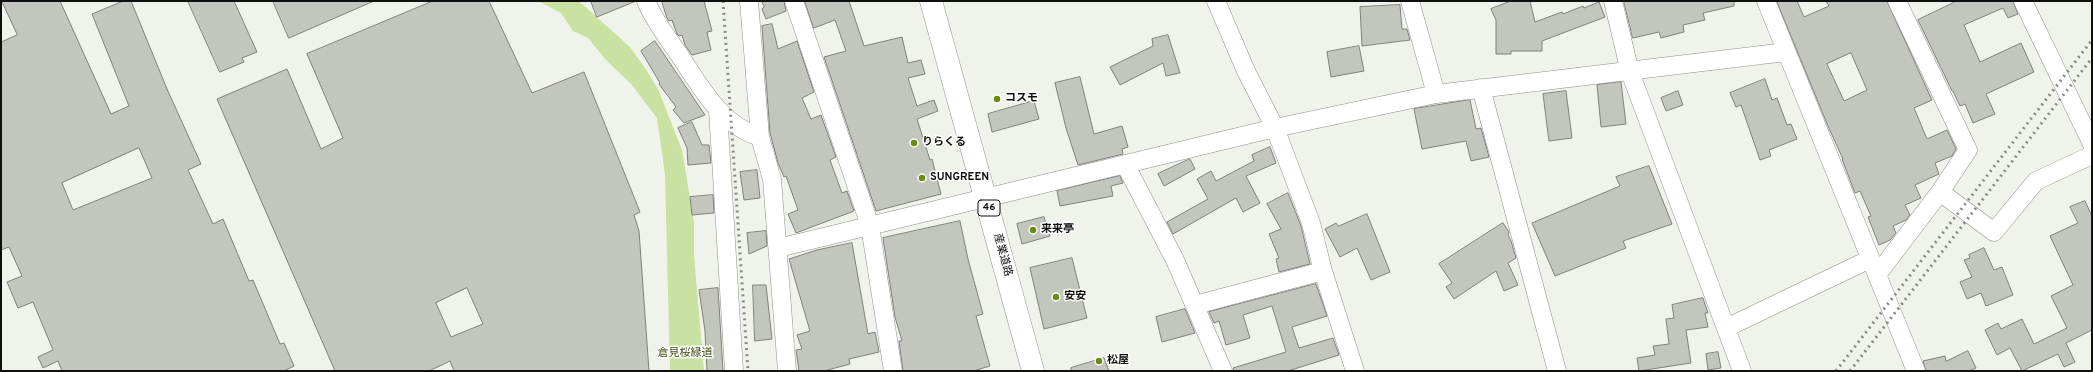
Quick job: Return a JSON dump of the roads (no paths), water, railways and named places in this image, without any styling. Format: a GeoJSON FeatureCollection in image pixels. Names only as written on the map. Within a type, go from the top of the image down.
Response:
{"type":"FeatureCollection","features":[{"type":"Feature","properties":{"kind":"main road","name":"産業道路"},"geometry":{"type":"LineString","coordinates":[[930,1],[986,197],[1033,371]]}},
{"type":"Feature","properties":{"kind":"street"},"geometry":{"type":"LineString","coordinates":[[749,1],[760,137],[772,179],[787,371]]}},
{"type":"Feature","properties":{"kind":"street"},"geometry":{"type":"LineString","coordinates":[[794,1],[870,226],[893,371]]}},
{"type":"Feature","properties":{"kind":"street"},"geometry":{"type":"LineString","coordinates":[[1410,1],[1436,94]]}},
{"type":"Feature","properties":{"kind":"street"},"geometry":{"type":"LineString","coordinates":[[1613,1],[1630,72],[1742,371]]}},
{"type":"Feature","properties":{"kind":"street"},"geometry":{"type":"LineString","coordinates":[[1766,1],[1916,371]]}},
{"type":"Feature","properties":{"kind":"street"},"geometry":{"type":"LineString","coordinates":[[1726,328],[1874,267],[1940,192],[1968,150],[1898,1]]}},
{"type":"Feature","properties":{"kind":"street"},"geometry":{"type":"LineString","coordinates":[[2023,1],[2092,144]]}},
{"type":"Feature","properties":{"kind":"street"},"geometry":{"type":"LineString","coordinates":[[649,2],[656,21],[718,110],[746,133],[760,137]]}},
{"type":"Feature","properties":{"kind":"street"},"geometry":{"type":"LineString","coordinates":[[1219,2],[1246,71],[1275,128],[1311,223],[1323,271],[1355,371]]}},
{"type":"Feature","properties":{"kind":"street"},"geometry":{"type":"LineString","coordinates":[[778,248],[1275,128],[1436,94],[1630,72],[1786,52]]}},
{"type":"Feature","properties":{"kind":"street"},"geometry":{"type":"LineString","coordinates":[[1482,88],[1557,371]]}},
{"type":"Feature","properties":{"kind":"street"},"geometry":{"type":"LineString","coordinates":[[718,110],[734,371]]}},
{"type":"Feature","properties":{"kind":"street"},"geometry":{"type":"LineString","coordinates":[[1940,192],[1994,232],[2036,181],[2092,155]]}},
{"type":"Feature","properties":{"kind":"street"},"geometry":{"type":"LineString","coordinates":[[1125,164],[1175,260],[1223,371]]}},
{"type":"Feature","properties":{"kind":"street"},"geometry":{"type":"LineString","coordinates":[[1195,305],[1323,271]]}},
{"type":"Feature","properties":{"kind":"railway"},"geometry":{"type":"LineString","coordinates":[[723,1],[748,371]]}},
{"type":"Feature","properties":{"kind":"railway"},"geometry":{"type":"LineString","coordinates":[[1836,371],[2092,40]]}},
{"type":"Feature","properties":{"kind":"railway"},"geometry":{"type":"LineString","coordinates":[[1850,371],[2092,58]]}},
{"type":"Feature","properties":{"kind":"place","name":"コスモ"},"geometry":{"type":"Point","coordinates":[997,99]}},
{"type":"Feature","properties":{"kind":"place","name":"りらくる"},"geometry":{"type":"Point","coordinates":[914,143]}},
{"type":"Feature","properties":{"kind":"place","name":"SUNGREEN"},"geometry":{"type":"Point","coordinates":[922,178]}},
{"type":"Feature","properties":{"kind":"place","name":"来来亭"},"geometry":{"type":"Point","coordinates":[1033,230]}},
{"type":"Feature","properties":{"kind":"place","name":"安安"},"geometry":{"type":"Point","coordinates":[1056,297]}},
{"type":"Feature","properties":{"kind":"place","name":"松屋"},"geometry":{"type":"Point","coordinates":[1099,361]}},
{"type":"Feature","properties":{"kind":"park label","name":"倉見桜緑道"},"geometry":{"type":"Point","coordinates":[685,354]}}]}
